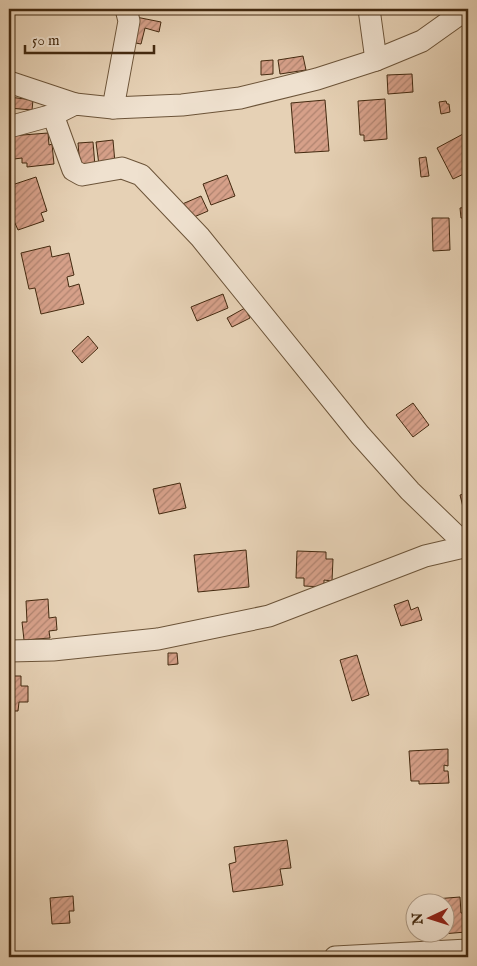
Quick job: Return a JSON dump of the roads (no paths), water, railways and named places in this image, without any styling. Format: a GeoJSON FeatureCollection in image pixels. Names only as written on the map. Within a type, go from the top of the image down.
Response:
{"type":"FeatureCollection","features":[{"type":"Feature","properties":{"kind":"street"},"geometry":{"type":"LineString","coordinates":[[114,108],[129,21],[126,9]]}},
{"type":"Feature","properties":{"kind":"street"},"geometry":{"type":"LineString","coordinates":[[369,9],[376,60]]}},
{"type":"Feature","properties":{"kind":"street"},"geometry":{"type":"LineString","coordinates":[[9,82],[75,104],[114,108],[182,105],[240,98],[317,80],[422,42],[467,9]]}},
{"type":"Feature","properties":{"kind":"street"},"geometry":{"type":"LineString","coordinates":[[9,127],[53,115],[75,104]]}},
{"type":"Feature","properties":{"kind":"street"},"geometry":{"type":"LineString","coordinates":[[53,115],[73,170],[82,175],[122,168],[141,175],[200,237],[373,449],[410,491],[467,545]]}},
{"type":"Feature","properties":{"kind":"street"},"geometry":{"type":"LineString","coordinates":[[9,651],[53,650],[158,640],[269,616],[425,556],[467,545]]}},
{"type":"Feature","properties":{"kind":"street"},"geometry":{"type":"LineString","coordinates":[[335,957],[468,950]]}}]}
